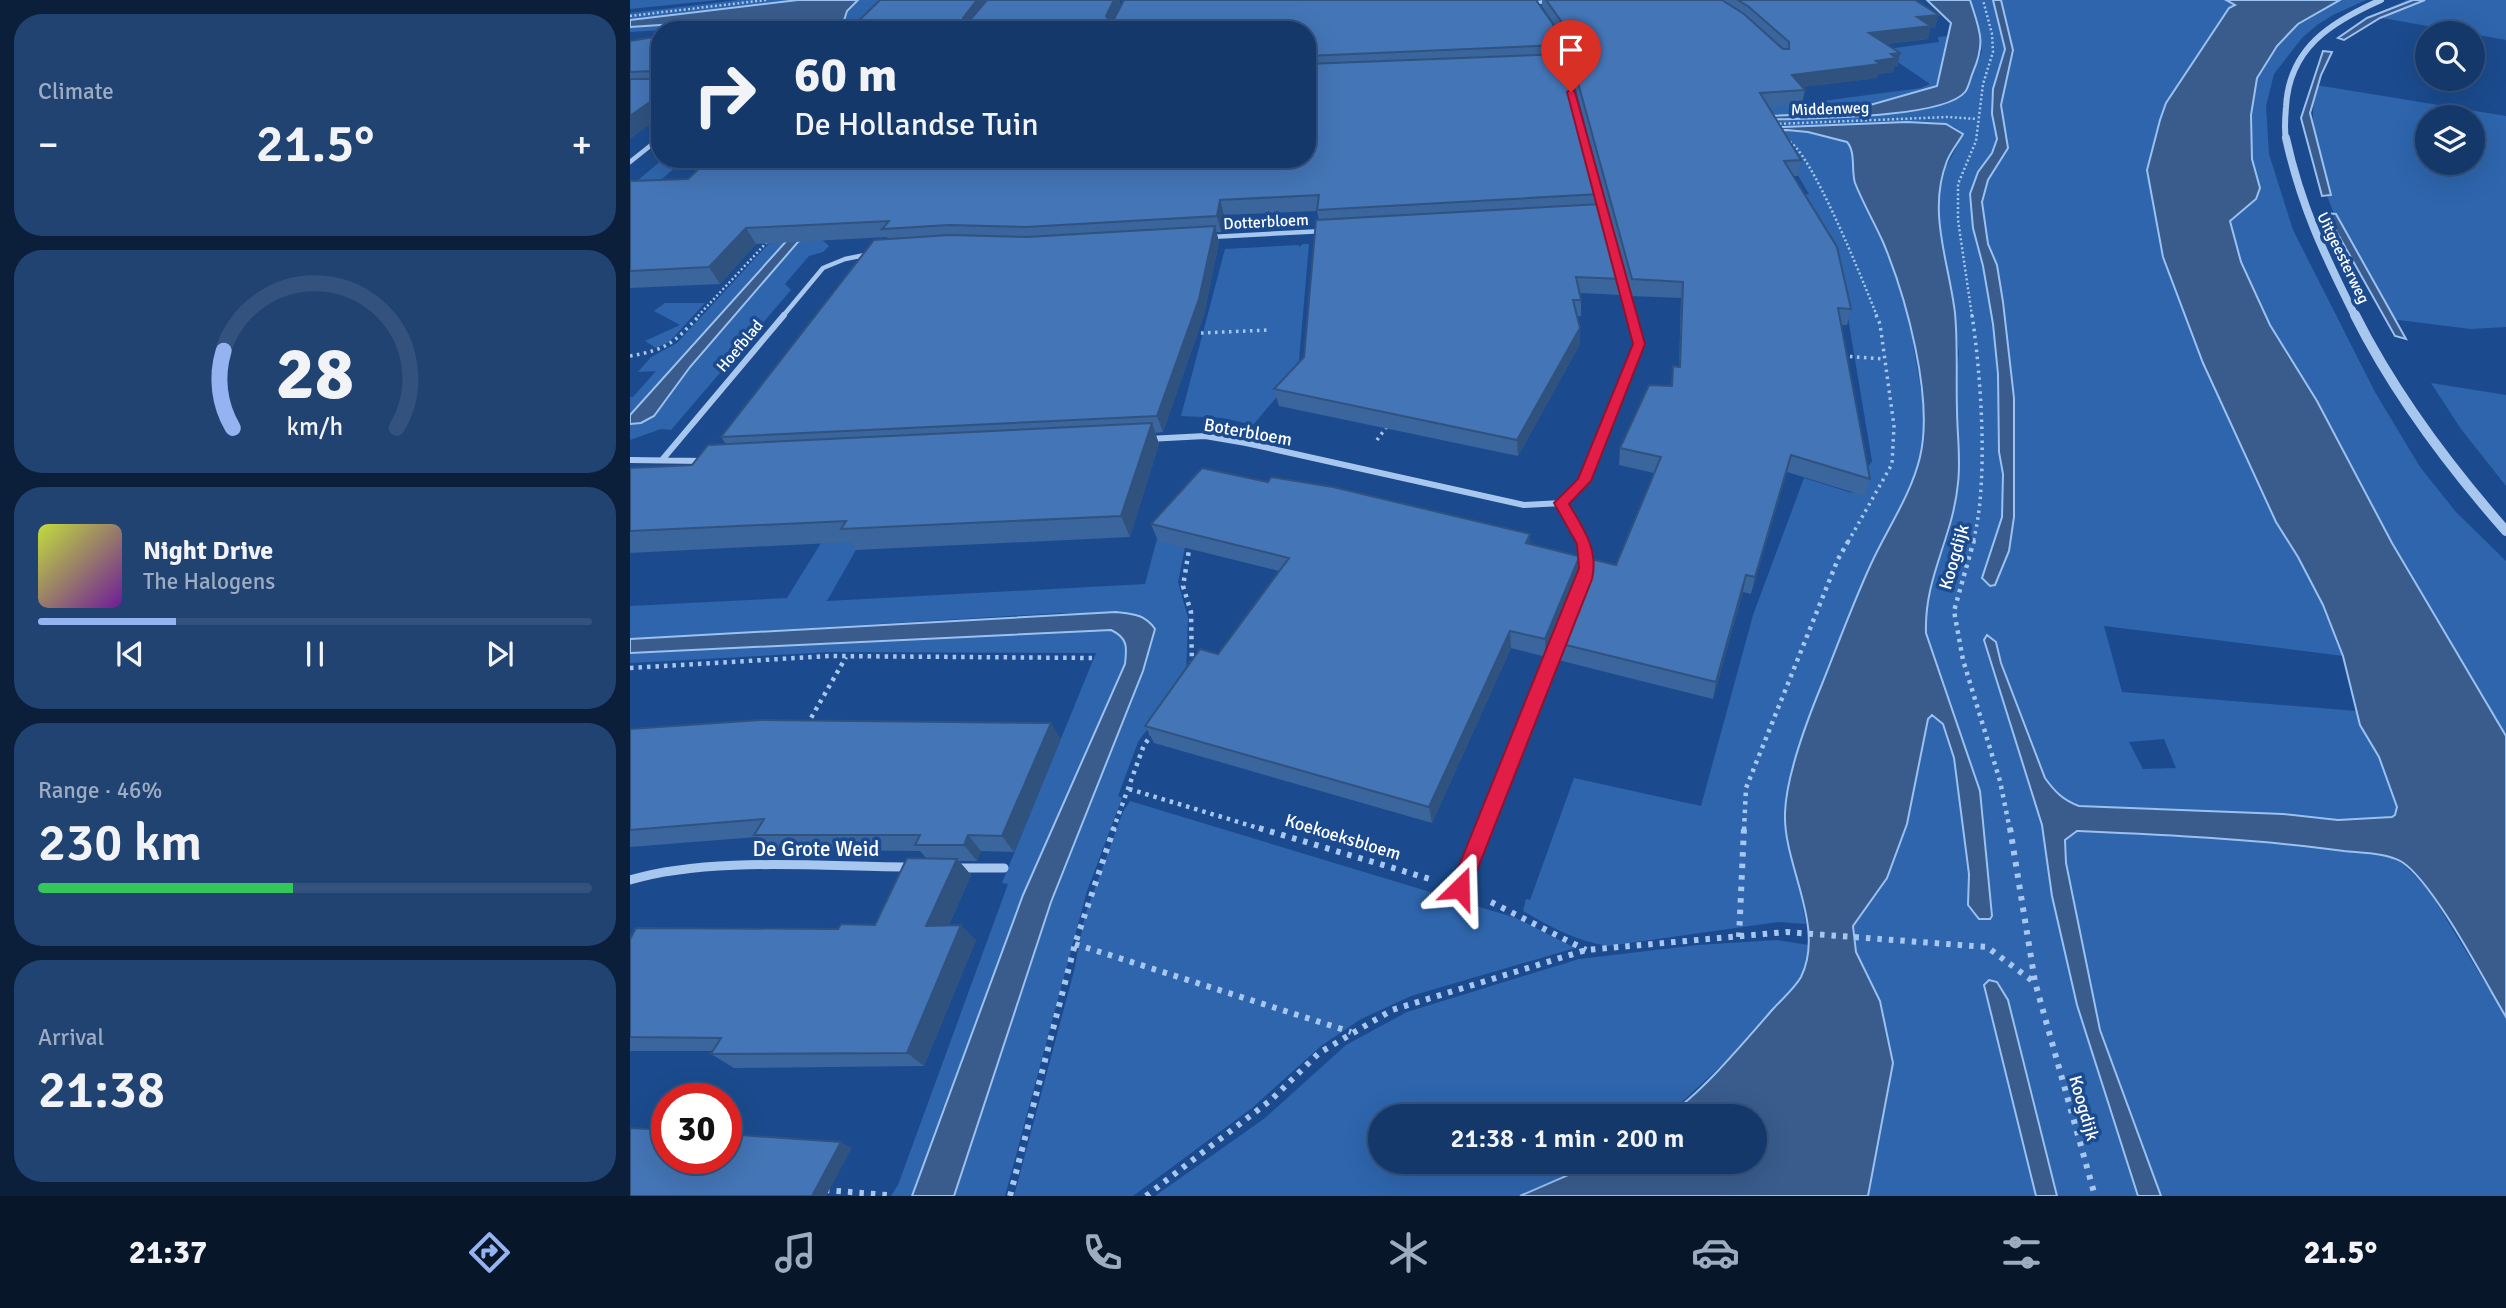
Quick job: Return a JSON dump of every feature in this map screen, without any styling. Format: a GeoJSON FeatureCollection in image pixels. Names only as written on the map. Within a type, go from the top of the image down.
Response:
{"type":"FeatureCollection","features":[{"type":"Feature","properties":{"kind":"street"},"geometry":{"type":"LineString","coordinates":[[1534,1],[1555,0]]}},
{"type":"Feature","properties":{"kind":"street","name":"Uitgeesterweg"},"geometry":{"type":"LineString","coordinates":[[2381,0],[2347,16],[2318,35],[2293,71],[2283,102],[2283,121],[2293,175],[2304,209],[2343,293],[2393,379],[2453,470],[2506,531]]}},
{"type":"Feature","properties":{"kind":"street"},"geometry":{"type":"LineString","coordinates":[[1534,1],[1542,12]]}},
{"type":"Feature","properties":{"kind":"street"},"geometry":{"type":"LineString","coordinates":[[1549,22],[1557,35],[1563,63],[1549,64]]}},
{"type":"Feature","properties":{"kind":"street"},"geometry":{"type":"LineString","coordinates":[[1575,107],[1639,344],[1584,481],[1562,503],[1584,544],[1587,568],[1579,592]]}},
{"type":"Feature","properties":{"kind":"street"},"geometry":{"type":"LineString","coordinates":[[630,162],[651,145]]}},
{"type":"Feature","properties":{"kind":"street"},"geometry":{"type":"LineString","coordinates":[[1591,215],[1605,214]]}},
{"type":"Feature","properties":{"kind":"street","name":"Dotterbloem"},"geometry":{"type":"LineString","coordinates":[[1210,237],[1328,230]]}},
{"type":"Feature","properties":{"kind":"street","name":"Hoefblad"},"geometry":{"type":"LineString","coordinates":[[662,460],[823,268],[845,259],[880,252]]}},
{"type":"Feature","properties":{"kind":"street","name":"Boterbloem"},"geometry":{"type":"LineString","coordinates":[[1139,439],[1205,436],[1524,505],[1562,503]]}},
{"type":"Feature","properties":{"kind":"street"},"geometry":{"type":"LineString","coordinates":[[630,460],[714,460]]}},
{"type":"Feature","properties":{"kind":"street"},"geometry":{"type":"LineString","coordinates":[[1460,888],[1563,630]]}},
{"type":"Feature","properties":{"kind":"street","name":"De Grote Weid"},"geometry":{"type":"LineString","coordinates":[[630,880],[653,873],[724,866],[920,867]]}},
{"type":"Feature","properties":{"kind":"street"},"geometry":{"type":"LineString","coordinates":[[948,867],[1004,868]]}},
{"type":"Feature","properties":{"kind":"path"},"geometry":{"type":"LineString","coordinates":[[630,16],[766,0]]}},
{"type":"Feature","properties":{"kind":"path","name":"Koogdijk"},"geometry":{"type":"LineString","coordinates":[[1983,0],[1992,34],[1993,52],[1983,84],[1976,141],[1958,184],[1958,220],[1978,353],[1982,463],[1979,521],[1954,611],[1963,660],[2000,781],[2017,860],[2035,982],[2095,1196]]}},
{"type":"Feature","properties":{"kind":"path","name":"Middenweg"},"geometry":{"type":"LineString","coordinates":[[1774,124],[1948,117],[1977,119]]}},
{"type":"Feature","properties":{"kind":"path"},"geometry":{"type":"LineString","coordinates":[[1739,937],[1746,789],[1838,559],[1892,464],[1894,426],[1880,324],[1851,252],[1796,145],[1792,141],[1779,139]]}},
{"type":"Feature","properties":{"kind":"path"},"geometry":{"type":"LineString","coordinates":[[630,356],[656,351],[673,343],[769,239]]}},
{"type":"Feature","properties":{"kind":"path"},"geometry":{"type":"LineString","coordinates":[[1201,333],[1269,330]]}},
{"type":"Feature","properties":{"kind":"path"},"geometry":{"type":"LineString","coordinates":[[1840,356],[1884,359]]}},
{"type":"Feature","properties":{"kind":"path"},"geometry":{"type":"LineString","coordinates":[[1354,468],[1393,418]]}},
{"type":"Feature","properties":{"kind":"path"},"geometry":{"type":"LineString","coordinates":[[1183,540],[1193,544],[1183,586],[1191,612],[1192,676]]}},
{"type":"Feature","properties":{"kind":"path"},"geometry":{"type":"LineString","coordinates":[[630,668],[847,656],[1092,658]]}},
{"type":"Feature","properties":{"kind":"path"},"geometry":{"type":"LineString","coordinates":[[806,726],[847,656]]}},
{"type":"Feature","properties":{"kind":"path"},"geometry":{"type":"LineString","coordinates":[[1010,1196],[1075,944],[1096,877],[1144,745],[1159,724]]}},
{"type":"Feature","properties":{"kind":"path","name":"Koekoeksbloem"},"geometry":{"type":"LineString","coordinates":[[1129,789],[1460,888],[1521,915],[1586,950]]}},
{"type":"Feature","properties":{"kind":"path"},"geometry":{"type":"LineString","coordinates":[[1146,1196],[1270,1100],[1319,1053],[1352,1032],[1392,1010],[1586,950],[1786,932],[1987,947],[2035,982]]}},
{"type":"Feature","properties":{"kind":"path"},"geometry":{"type":"LineString","coordinates":[[1075,944],[1352,1032]]}},
{"type":"Feature","properties":{"kind":"path"},"geometry":{"type":"LineString","coordinates":[[818,1189],[844,1194],[887,1195]]}},
{"type":"Feature","properties":{"kind":"shaded area"},"geometry":{"type":"Polygon","coordinates":[[[630,0],[718,0],[630,9],[630,0]]]}},
{"type":"Feature","properties":{"kind":"shaded area"},"geometry":{"type":"Polygon","coordinates":[[[739,0],[798,0],[630,20],[630,13],[739,0]]]}},
{"type":"Feature","properties":{"kind":"shaded area"},"geometry":{"type":"Polygon","coordinates":[[[798,0],[858,0],[847,11],[844,21],[651,21],[651,26],[630,27],[630,20],[798,0]]]}},
{"type":"Feature","properties":{"kind":"shaded area"},"geometry":{"type":"Polygon","coordinates":[[[858,0],[898,0],[877,21],[844,21],[847,11],[858,0]]]}},
{"type":"Feature","properties":{"kind":"shaded area"},"geometry":{"type":"Polygon","coordinates":[[[1927,0],[1970,0],[1979,28],[1980,44],[1977,62],[1965,92],[1951,101],[1900,113],[1758,120],[1768,116],[1842,113],[1937,86],[1951,23],[1927,0]]]}},
{"type":"Feature","properties":{"kind":"shaded area"},"geometry":{"type":"Polygon","coordinates":[[[1970,0],[1993,0],[2005,49],[1993,90],[1992,114],[1997,139],[1992,153],[1978,172],[1970,194],[1973,228],[1993,324],[1998,374],[1999,452],[2003,474],[2002,517],[1982,578],[1990,586],[1995,584],[2009,551],[2014,517],[2014,398],[2003,302],[1997,266],[1988,244],[1982,202],[1988,180],[2008,148],[2001,105],[2013,50],[2001,0],[2241,0],[2229,8],[2166,103],[2147,170],[2163,257],[2203,363],[2276,522],[2323,605],[2343,656],[2104,626],[2122,692],[2357,711],[2360,725],[2379,757],[2397,807],[2392,817],[2338,820],[2283,814],[2079,806],[2060,795],[2045,778],[2001,663],[1996,642],[1988,636],[1984,640],[2042,825],[2052,896],[2077,1005],[2138,1196],[2057,1196],[2008,1000],[1997,982],[1989,980],[1984,985],[2036,1196],[1868,1196],[1893,1063],[1880,1001],[1856,952],[1853,926],[1887,878],[1907,824],[1928,719],[1932,715],[1938,718],[1944,710],[1946,695],[1926,633],[1925,609],[1930,584],[1949,534],[1958,482],[1956,380],[1959,353],[1938,220],[1939,195],[1945,169],[1963,134],[1958,129],[1937,122],[1907,122],[1617,134],[1619,137],[1787,130],[1808,132],[1847,142],[1851,147],[1855,182],[1869,208],[1906,302],[1924,408],[1924,436],[1909,490],[1871,565],[1812,710],[1791,781],[1785,813],[1806,924],[1778,922],[1608,946],[1564,933],[1523,911],[1526,899],[1530,900],[1574,778],[1701,806],[1753,615],[1804,478],[1852,493],[1872,461],[1846,306],[1834,263],[1795,196],[1809,194],[1778,142],[1608,152],[1595,112],[1611,112],[1613,115],[1800,104],[1921,88],[1930,84],[1880,50],[1939,42],[1938,37],[1949,36],[1937,86],[1842,113],[1612,122],[1758,120],[1898,113],[1945,104],[1967,90],[1982,51],[1970,0]],[[1948,705],[1986,866],[1980,791],[1948,705]],[[2164,739],[2129,742],[2143,769],[2176,768],[2164,739]]]}},
{"type":"Feature","properties":{"kind":"shaded area"},"geometry":{"type":"Polygon","coordinates":[[[1993,0],[2001,0],[2013,50],[2001,105],[2008,148],[1988,180],[1982,202],[1988,244],[1997,265],[2014,398],[2014,517],[2009,551],[1995,585],[1990,586],[1982,578],[2002,517],[2003,474],[1999,452],[1998,374],[1993,324],[1973,228],[1970,194],[1978,172],[1992,153],[1997,139],[1992,114],[1993,89],[2005,49],[1993,0]]]}},
{"type":"Feature","properties":{"kind":"shaded area"},"geometry":{"type":"Polygon","coordinates":[[[2226,0],[2340,0],[2298,24],[2277,46],[2257,78],[2251,115],[2252,159],[2260,188],[2256,199],[2230,221],[2241,262],[2270,325],[2317,401],[2392,543],[2506,736],[2506,1017],[2429,890],[2415,873],[2396,859],[2278,843],[2077,831],[2065,840],[2066,863],[2100,1030],[2161,1196],[2138,1196],[2077,1005],[2052,896],[2042,825],[1984,640],[1987,635],[1996,642],[2001,663],[2045,778],[2060,795],[2073,804],[2283,814],[2338,820],[2392,817],[2397,807],[2379,757],[2360,725],[2343,656],[2323,605],[2276,522],[2203,363],[2163,257],[2147,170],[2166,103],[2229,8],[2235,5],[2226,0]]]}},
{"type":"Feature","properties":{"kind":"shaded area"},"geometry":{"type":"Polygon","coordinates":[[[2340,0],[2366,0],[2317,25],[2302,38],[2274,74],[2266,106],[2269,154],[2293,230],[2375,392],[2420,467],[2456,512],[2506,561],[2506,736],[2392,543],[2317,401],[2270,325],[2241,262],[2230,221],[2256,199],[2260,188],[2252,159],[2251,115],[2257,79],[2277,46],[2298,24],[2340,0]]]}},
{"type":"Feature","properties":{"kind":"shaded area"},"geometry":{"type":"Polygon","coordinates":[[[2407,0],[2506,0],[2506,40],[2485,36],[2485,21],[2415,21],[2415,24],[2371,16],[2407,0]]]}},
{"type":"Feature","properties":{"kind":"shaded area"},"geometry":{"type":"Polygon","coordinates":[[[2413,0],[2425,0],[2380,18],[2344,40],[2338,38],[2367,18],[2413,0]]]}},
{"type":"Feature","properties":{"kind":"shaded area"},"geometry":{"type":"Polygon","coordinates":[[[651,26],[651,31],[630,32],[630,27],[651,26]]]}},
{"type":"Feature","properties":{"kind":"shaded area"},"geometry":{"type":"Polygon","coordinates":[[[2323,51],[2332,52],[2321,75],[2310,113],[2331,195],[2322,196],[2301,118],[2323,51]]]}},
{"type":"Feature","properties":{"kind":"shaded area"},"geometry":{"type":"Polygon","coordinates":[[[2316,85],[2439,105],[2415,105],[2415,175],[2485,175],[2485,113],[2506,116],[2506,327],[2471,329],[2390,319],[2344,236],[2322,178],[2315,148],[2313,117],[2316,85]]]}},
{"type":"Feature","properties":{"kind":"shaded area"},"geometry":{"type":"Polygon","coordinates":[[[1907,122],[1946,124],[1963,134],[1947,161],[1939,199],[1941,237],[1956,325],[1959,474],[1951,522],[1929,594],[1926,633],[1980,791],[1992,916],[1990,919],[1979,919],[1968,905],[1969,874],[1954,758],[1943,724],[1932,715],[1928,719],[1907,824],[1887,878],[1853,926],[1856,952],[1880,1001],[1893,1063],[1868,1196],[1520,1196],[1570,1174],[1767,1174],[1767,1104],[1682,1104],[1722,1066],[1801,977],[1809,937],[1802,895],[1786,833],[1785,813],[1789,782],[1810,713],[1852,609],[1871,564],[1911,485],[1920,457],[1923,433],[1921,378],[1909,319],[1883,242],[1855,183],[1851,151],[1847,142],[1808,132],[1787,130],[1616,134],[1907,122]]]}},
{"type":"Feature","properties":{"kind":"shaded area"},"geometry":{"type":"Polygon","coordinates":[[[652,168],[675,168],[654,186],[630,187],[652,168]]]}},
{"type":"Feature","properties":{"kind":"shaded area"},"geometry":{"type":"Polygon","coordinates":[[[952,168],[986,168],[951,170],[878,181],[842,191],[690,367],[654,416],[641,423],[630,424],[630,415],[834,188],[952,168]]]}},
{"type":"Feature","properties":{"kind":"shaded area"},"geometry":{"type":"Polygon","coordinates":[[[2326,213],[2336,214],[2406,339],[2395,336],[2326,213]]]}},
{"type":"Feature","properties":{"kind":"shaded area"},"geometry":{"type":"Polygon","coordinates":[[[809,228],[829,246],[823,252],[809,256],[785,284],[791,290],[671,430],[661,429],[630,440],[630,424],[641,423],[654,416],[690,367],[809,228]]]}},
{"type":"Feature","properties":{"kind":"shaded area"},"geometry":{"type":"Polygon","coordinates":[[[790,235],[765,267],[630,415],[630,397],[633,397],[656,371],[638,372],[651,357],[677,343],[772,240],[790,235]]]}},
{"type":"Feature","properties":{"kind":"shaded area"},"geometry":{"type":"Polygon","coordinates":[[[1309,244],[1298,372],[1253,425],[1223,418],[1181,416],[1225,249],[1299,247],[1309,244]]]}},
{"type":"Feature","properties":{"kind":"shaded area"},"geometry":{"type":"Polygon","coordinates":[[[665,303],[705,303],[669,342],[656,348],[645,341],[680,325],[654,311],[665,303]]]}},
{"type":"Feature","properties":{"kind":"shaded area"},"geometry":{"type":"Polygon","coordinates":[[[2431,383],[2506,395],[2506,486],[2461,429],[2431,383]]]}},
{"type":"Feature","properties":{"kind":"shaded area"},"geometry":{"type":"Polygon","coordinates":[[[1157,539],[1185,547],[1178,582],[1188,618],[1186,677],[1138,742],[1118,796],[1122,798],[1087,891],[1005,1196],[954,1196],[1051,902],[1143,671],[1155,629],[1150,621],[1141,616],[1061,613],[630,639],[630,606],[787,598],[821,543],[861,541],[827,601],[1145,584],[1157,539]]]}},
{"type":"Feature","properties":{"kind":"shaded area"},"geometry":{"type":"Polygon","coordinates":[[[1116,612],[1143,618],[1155,629],[1143,671],[1051,902],[954,1196],[912,1196],[1023,895],[1125,664],[1126,648],[1121,636],[1111,630],[630,653],[630,639],[1116,612]]]}},
{"type":"Feature","properties":{"kind":"shaded area"},"geometry":{"type":"Polygon","coordinates":[[[1111,629],[1121,636],[1125,644],[1125,664],[1023,895],[912,1196],[891,1196],[898,1185],[1008,884],[1002,883],[1096,653],[830,652],[630,663],[630,653],[1111,629]]]}},
{"type":"Feature","properties":{"kind":"shaded area"},"geometry":{"type":"Polygon","coordinates":[[[1130,801],[1516,918],[1575,948],[1411,996],[1361,1019],[1321,1046],[1252,1108],[1133,1196],[1014,1196],[1074,971],[1085,915],[1123,812],[1130,801]]]}},
{"type":"Feature","properties":{"kind":"shaded area"},"geometry":{"type":"Polygon","coordinates":[[[2077,831],[2325,848],[2389,857],[2402,863],[2428,889],[2506,1017],[2506,1196],[2161,1196],[2100,1030],[2066,863],[2065,840],[2077,831]]]}},
{"type":"Feature","properties":{"kind":"shaded area"},"geometry":{"type":"Polygon","coordinates":[[[1777,940],[1809,945],[1807,961],[1800,979],[1738,1050],[1680,1104],[1368,1104],[1368,1174],[1570,1174],[1520,1196],[1155,1196],[1265,1118],[1346,1045],[1407,1012],[1579,959],[1698,945],[1777,940]]]}},
{"type":"Feature","properties":{"kind":"shaded area"},"geometry":{"type":"Polygon","coordinates":[[[1989,980],[1997,982],[2008,1000],[2057,1196],[2036,1196],[1984,985],[1989,980]]]}},
{"type":"Feature","properties":{"kind":"building"},"geometry":{"type":"Polygon","coordinates":[[[880,0],[977,0],[963,18],[965,21],[858,21],[880,0]]]}},
{"type":"Feature","properties":{"kind":"building"},"geometry":{"type":"Polygon","coordinates":[[[987,0],[1114,0],[1106,16],[1110,21],[965,21],[970,20],[987,0]]]}},
{"type":"Feature","properties":{"kind":"building"},"geometry":{"type":"Polygon","coordinates":[[[1124,0],[1536,0],[1553,24],[1559,45],[1316,56],[1316,21],[1110,21],[1114,19],[1124,0]]]}},
{"type":"Feature","properties":{"kind":"building"},"geometry":{"type":"Polygon","coordinates":[[[1546,0],[1722,0],[1744,14],[1783,49],[1789,49],[1789,42],[1738,0],[1915,0],[1939,15],[1917,17],[1931,26],[1869,33],[1900,53],[1891,54],[1896,58],[1876,61],[1880,64],[1792,75],[1805,90],[1760,93],[1801,160],[1784,161],[1837,247],[1851,309],[1838,308],[1870,479],[1791,455],[1755,577],[1746,575],[1716,682],[1558,643],[1591,559],[1616,565],[1661,457],[1620,448],[1649,385],[1672,386],[1673,366],[1680,367],[1683,282],[1632,279],[1561,21],[1546,0]]]}},
{"type":"Feature","properties":{"kind":"building"},"geometry":{"type":"Polygon","coordinates":[[[651,38],[651,71],[630,72],[630,41],[651,38]]]}},
{"type":"Feature","properties":{"kind":"building"},"geometry":{"type":"Polygon","coordinates":[[[1561,54],[1599,194],[1317,210],[1319,195],[1220,200],[1217,216],[1026,227],[949,225],[882,229],[889,221],[746,228],[709,267],[630,271],[630,181],[688,179],[700,168],[1316,168],[1316,64],[1561,54]]]}},
{"type":"Feature","properties":{"kind":"building"},"geometry":{"type":"Polygon","coordinates":[[[630,79],[651,79],[651,101],[630,116],[630,79]]]}},
{"type":"Feature","properties":{"kind":"building"},"geometry":{"type":"Polygon","coordinates":[[[1601,204],[1622,279],[1576,277],[1581,300],[1573,300],[1580,328],[1517,440],[1274,389],[1304,357],[1316,220],[1601,204]]]}},
{"type":"Feature","properties":{"kind":"building"},"geometry":{"type":"Polygon","coordinates":[[[1215,226],[1199,299],[1157,416],[721,437],[874,240],[949,235],[1027,237],[1215,226]]]}},
{"type":"Feature","properties":{"kind":"building"},"geometry":{"type":"Polygon","coordinates":[[[1152,423],[1121,516],[841,529],[846,521],[630,531],[630,468],[692,465],[708,445],[1152,423]]]}},
{"type":"Feature","properties":{"kind":"building"},"geometry":{"type":"Polygon","coordinates":[[[1202,468],[1268,482],[1271,477],[1333,487],[1530,534],[1526,543],[1578,556],[1545,639],[1510,631],[1429,807],[1145,726],[1200,649],[1218,654],[1289,558],[1151,524],[1202,468]]]}},
{"type":"Feature","properties":{"kind":"building"},"geometry":{"type":"Polygon","coordinates":[[[760,720],[1051,723],[1002,836],[968,835],[964,845],[915,845],[920,835],[754,835],[764,819],[630,830],[630,729],[760,720]]]}},
{"type":"Feature","properties":{"kind":"building"},"geometry":{"type":"Polygon","coordinates":[[[907,858],[957,859],[926,926],[961,925],[907,1053],[711,1054],[721,1038],[630,1037],[630,939],[636,928],[838,929],[841,924],[875,925],[907,858]]]}},
{"type":"Feature","properties":{"kind":"building"},"geometry":{"type":"Polygon","coordinates":[[[630,1128],[651,1129],[651,1174],[742,1174],[742,1135],[841,1142],[812,1196],[630,1196],[630,1128]]]}},
{"type":"Feature","properties":{"kind":"route"},"geometry":{"type":"LineString","coordinates":[[1460,888],[1587,568],[1584,544],[1562,503],[1584,481],[1639,344],[1571,92]]}}]}
